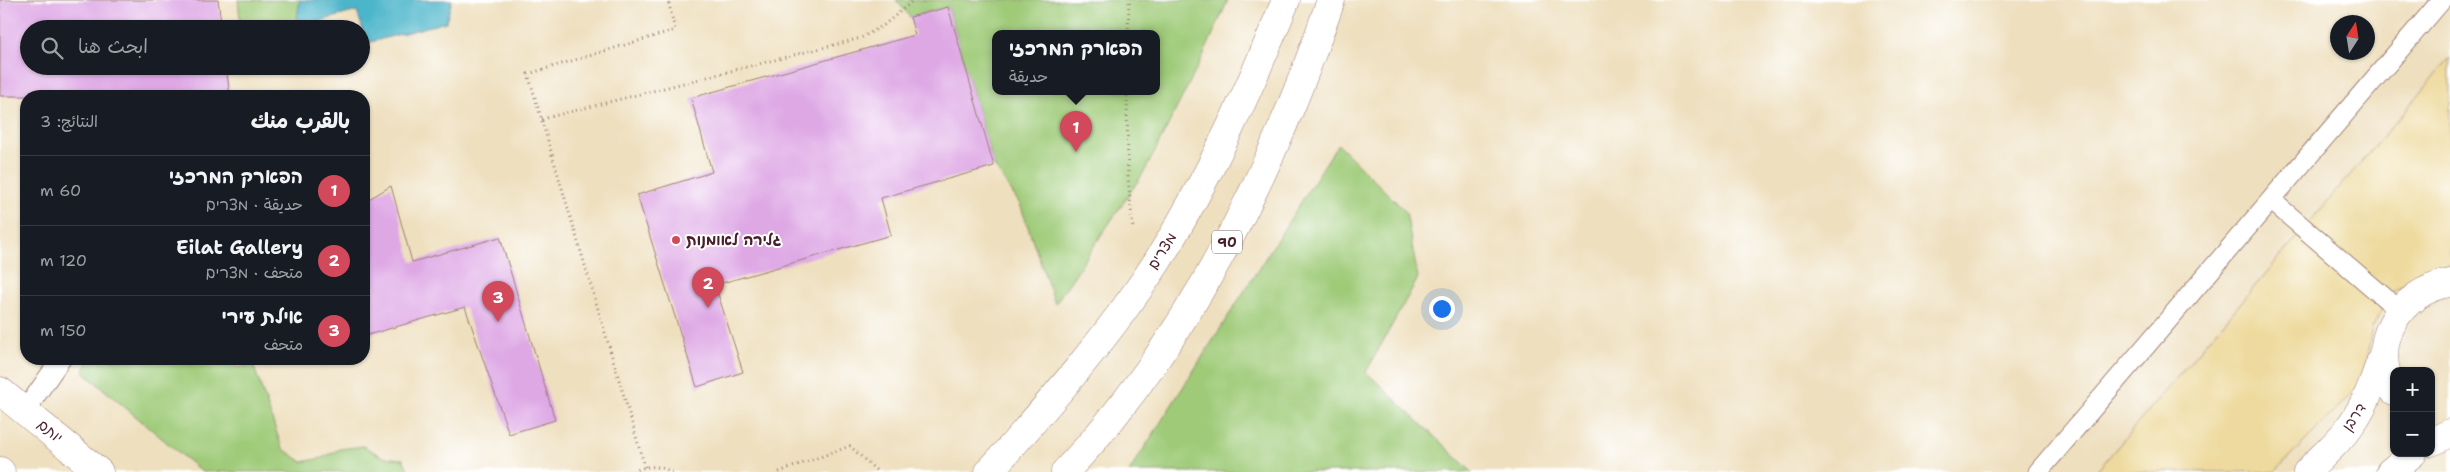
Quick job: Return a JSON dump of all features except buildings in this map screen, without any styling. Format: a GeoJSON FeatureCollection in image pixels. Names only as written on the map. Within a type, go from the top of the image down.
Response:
{"type":"FeatureCollection","features":[{"type":"Feature","properties":{"kind":"main road","name":"מצרים"},"geometry":{"type":"LineString","coordinates":[[989,472],[1112,326],[1156,262],[1195,196],[1230,129],[1286,0]]}},
{"type":"Feature","properties":{"kind":"main road","name":"90"},"geometry":{"type":"LineString","coordinates":[[1070,468],[1117,411],[1154,360],[1189,307],[1221,253],[1277,142],[1300,87],[1331,0]]}},
{"type":"Feature","properties":{"kind":"main road"},"geometry":{"type":"LineString","coordinates":[[2400,310],[2422,292],[2450,283]]}},
{"type":"Feature","properties":{"kind":"main road","name":"דרבן"},"geometry":{"type":"LineString","coordinates":[[2307,472],[2349,428],[2362,408],[2373,387],[2388,330],[2400,310]]}},
{"type":"Feature","properties":{"kind":"main road"},"geometry":{"type":"LineString","coordinates":[[2384,351],[2386,374],[2390,382]]}},
{"type":"Feature","properties":{"kind":"main road","name":"יותם"},"geometry":{"type":"LineString","coordinates":[[0,391],[99,472]]}},
{"type":"Feature","properties":{"kind":"main road"},"geometry":{"type":"LineString","coordinates":[[2435,423],[2450,427]]}},
{"type":"Feature","properties":{"kind":"main road"},"geometry":{"type":"LineString","coordinates":[[979,472],[1023,433]]}},
{"type":"Feature","properties":{"kind":"main road"},"geometry":{"type":"LineString","coordinates":[[2435,440],[2450,433]]}},
{"type":"Feature","properties":{"kind":"main road"},"geometry":{"type":"LineString","coordinates":[[2390,472],[2408,457]]}},
{"type":"Feature","properties":{"kind":"lane"},"geometry":{"type":"LineString","coordinates":[[2038,472],[2442,0]]}},
{"type":"Feature","properties":{"kind":"lane"},"geometry":{"type":"LineString","coordinates":[[2271,200],[2400,310]]}},
{"type":"Feature","properties":{"kind":"lane"},"geometry":{"type":"LineString","coordinates":[[25,412],[58,365]]}},
{"type":"Feature","properties":{"kind":"path"},"geometry":{"type":"LineString","coordinates":[[645,467],[528,74],[676,30],[668,0]]}},
{"type":"Feature","properties":{"kind":"path"},"geometry":{"type":"LineString","coordinates":[[542,119],[861,38],[884,25],[914,0]]}},
{"type":"Feature","properties":{"kind":"path"},"geometry":{"type":"LineString","coordinates":[[1128,30],[1129,0]]}},
{"type":"Feature","properties":{"kind":"path"},"geometry":{"type":"LineString","coordinates":[[1127,95],[1128,176],[1133,232]]}},
{"type":"Feature","properties":{"kind":"path"},"geometry":{"type":"LineString","coordinates":[[780,472],[850,446],[878,472]]}},
{"type":"Feature","properties":{"kind":"path"},"geometry":{"type":"LineString","coordinates":[[633,472],[645,467],[660,467],[672,472]]}},
{"type":"Feature","properties":{"kind":"green space"},"geometry":{"type":"Polygon","coordinates":[[[238,0],[300,0],[296,20],[240,20],[238,0]]]}},
{"type":"Feature","properties":{"kind":"green space"},"geometry":{"type":"Polygon","coordinates":[[[896,0],[1228,0],[1205,52],[1146,169],[1055,304],[1020,204],[994,166],[948,7],[910,17],[896,0]]]}},
{"type":"Feature","properties":{"kind":"green space"},"geometry":{"type":"Polygon","coordinates":[[[1338,144],[1406,212],[1418,278],[1366,372],[1472,472],[1129,472],[1338,144]]]}},
{"type":"Feature","properties":{"kind":"green space"},"geometry":{"type":"Polygon","coordinates":[[[87,365],[236,365],[237,368],[253,365],[282,448],[302,462],[322,458],[340,449],[363,446],[383,457],[403,459],[410,472],[202,472],[83,372],[87,365]]]}},
{"type":"Feature","properties":{"kind":"sand"},"geometry":{"type":"Polygon","coordinates":[[[2450,58],[2450,265],[2432,270],[2395,289],[2372,327],[2362,383],[2275,472],[2096,472],[2450,58]]]}},
{"type":"Feature","properties":{"kind":"water"},"geometry":{"type":"Polygon","coordinates":[[[300,0],[452,0],[446,22],[370,42],[370,20],[360,20],[357,11],[324,20],[296,20],[300,0]]]}},
{"type":"Feature","properties":{"kind":"place","name":"הפארק המרכזי"},"geometry":{"type":"Point","coordinates":[1076,152]}},
{"type":"Feature","properties":{"kind":"place","name":"גלירה לאומנות"},"geometry":{"type":"Point","coordinates":[676,240]}},
{"type":"Feature","properties":{"kind":"place","name":"Eilat Gallery"},"geometry":{"type":"Point","coordinates":[708,308]}},
{"type":"Feature","properties":{"kind":"place","name":"אילת עירי"},"geometry":{"type":"Point","coordinates":[498,322]}}]}
